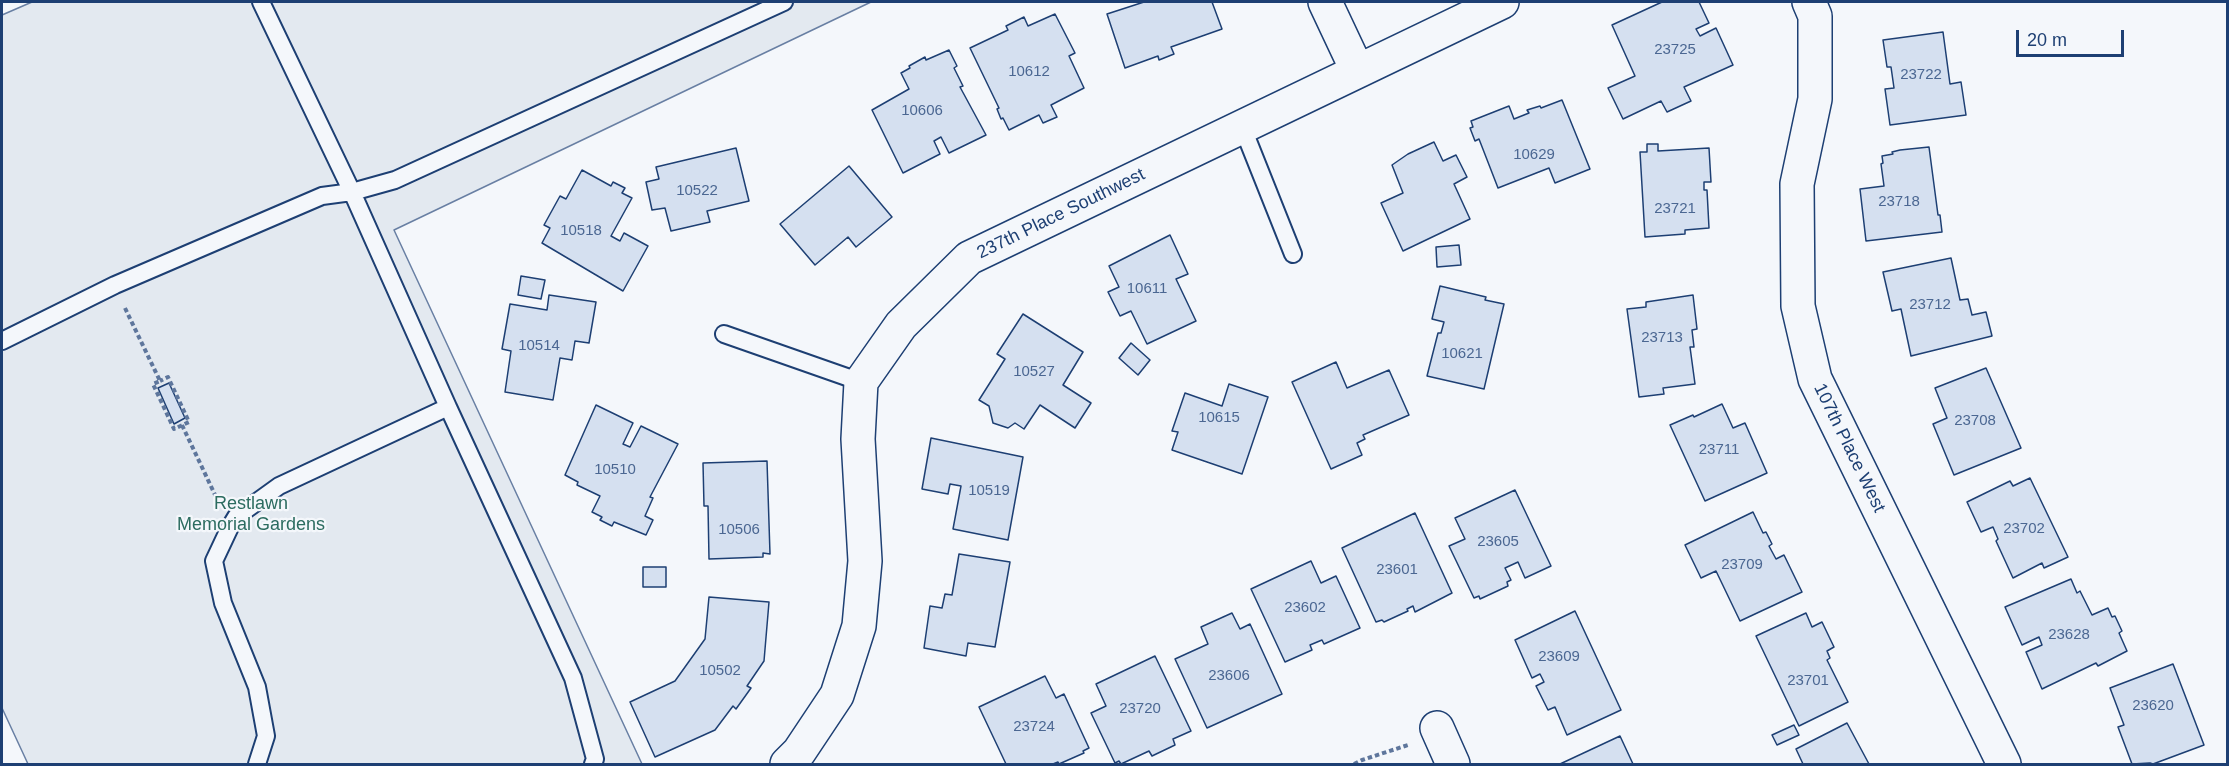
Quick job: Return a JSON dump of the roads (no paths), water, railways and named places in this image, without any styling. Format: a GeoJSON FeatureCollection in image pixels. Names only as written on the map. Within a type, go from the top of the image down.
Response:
{"type":"FeatureCollection","features":[{"type":"Feature","properties":{"kind":"street"},"geometry":{"type":"LineString","coordinates":[[1325,2],[1357,70]]}},
{"type":"Feature","properties":{"kind":"street","name":"237th Place Southwest"},"geometry":{"type":"LineString","coordinates":[[861,382],[901,324],[969,258],[1502,2]]}},
{"type":"Feature","properties":{"kind":"street","name":"107th Place West"},"geometry":{"type":"LineString","coordinates":[[1809,2],[1815,16],[1815,99],[1797,184],[1798,306],[1815,379],[2004,765]]}},
{"type":"Feature","properties":{"kind":"street"},"geometry":{"type":"LineString","coordinates":[[800,761],[837,695],[859,626],[865,561],[858,439],[861,382]]}},
{"type":"Feature","properties":{"kind":"street"},"geometry":{"type":"LineString","coordinates":[[1438,732],[1454,765]]}},
{"type":"Feature","properties":{"kind":"lane"},"geometry":{"type":"LineString","coordinates":[[261,2],[352,192],[573,678],[595,759],[593,765]]}},
{"type":"Feature","properties":{"kind":"lane"},"geometry":{"type":"LineString","coordinates":[[2,341],[115,285],[321,196],[352,192],[395,180],[784,2]]}},
{"type":"Feature","properties":{"kind":"lane"},"geometry":{"type":"LineString","coordinates":[[1242,126],[1293,254]]}},
{"type":"Feature","properties":{"kind":"lane"},"geometry":{"type":"LineString","coordinates":[[724,334],[861,382]]}},
{"type":"Feature","properties":{"kind":"lane"},"geometry":{"type":"LineString","coordinates":[[256,765],[266,736],[256,687],[223,603],[214,561],[230,527],[236,517],[279,486],[448,407]]}},
{"type":"Feature","properties":{"kind":"park label","name":"Restlawn Memorial Gardens"},"geometry":{"type":"Point","coordinates":[251,514]}}]}
